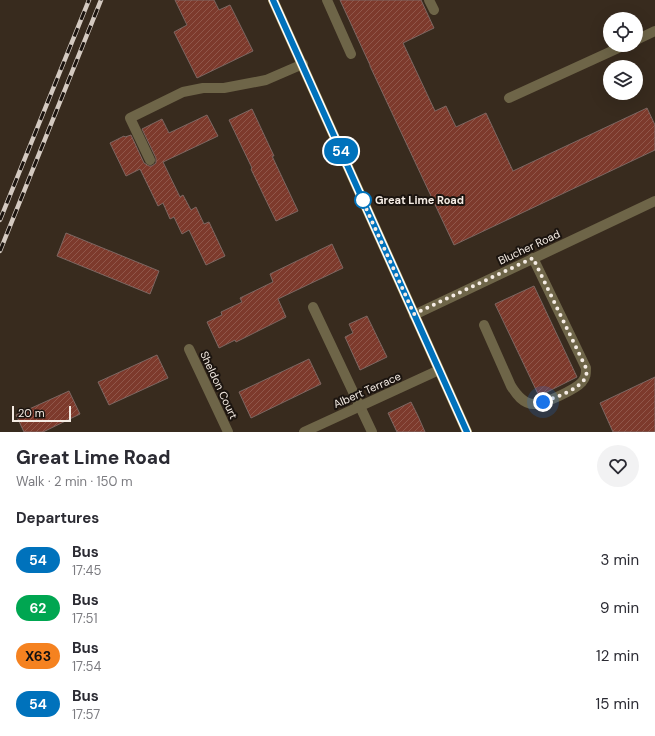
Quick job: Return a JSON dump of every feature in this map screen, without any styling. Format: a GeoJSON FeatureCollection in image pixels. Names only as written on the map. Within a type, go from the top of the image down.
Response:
{"type":"FeatureCollection","features":[{"type":"Feature","properties":{"kind":"main road"},"geometry":{"type":"LineString","coordinates":[[273,0],[467,432]]}},
{"type":"Feature","properties":{"kind":"street"},"geometry":{"type":"LineString","coordinates":[[327,0],[351,54]]}},
{"type":"Feature","properties":{"kind":"street"},"geometry":{"type":"LineString","coordinates":[[430,0],[434,10]]}},
{"type":"Feature","properties":{"kind":"street"},"geometry":{"type":"LineString","coordinates":[[643,37],[655,31]]}},
{"type":"Feature","properties":{"kind":"street"},"geometry":{"type":"LineString","coordinates":[[508,98],[609,52]]}},
{"type":"Feature","properties":{"kind":"street"},"geometry":{"type":"LineString","coordinates":[[150,160],[130,118],[184,92],[203,88],[224,88],[266,80],[302,64]]}},
{"type":"Feature","properties":{"kind":"street","name":"Blucher Road"},"geometry":{"type":"LineString","coordinates":[[414,314],[655,201]]}},
{"type":"Feature","properties":{"kind":"street"},"geometry":{"type":"LineString","coordinates":[[484,326],[511,386],[516,394],[525,401],[534,404],[543,402],[570,391],[582,383],[587,376],[586,368],[533,258]]}},
{"type":"Feature","properties":{"kind":"street"},"geometry":{"type":"LineString","coordinates":[[313,307],[372,432]]}},
{"type":"Feature","properties":{"kind":"street","name":"Sheldon Court"},"geometry":{"type":"LineString","coordinates":[[189,349],[228,432]]}},
{"type":"Feature","properties":{"kind":"street","name":"Albert Terrace"},"geometry":{"type":"LineString","coordinates":[[304,432],[439,370]]}},
{"type":"Feature","properties":{"kind":"building"},"geometry":{"type":"Polygon","coordinates":[[[175,0],[214,0],[219,10],[230,5],[253,51],[197,78],[174,32],[187,25],[175,0]]]}},
{"type":"Feature","properties":{"kind":"building"},"geometry":{"type":"Polygon","coordinates":[[[340,0],[421,0],[434,28],[403,43],[435,111],[446,106],[456,127],[486,113],[513,171],[647,108],[655,125],[655,150],[454,245],[340,0]]]}},
{"type":"Feature","properties":{"kind":"building"},"geometry":{"type":"Polygon","coordinates":[[[252,109],[298,211],[276,221],[229,120],[252,109]]]}},
{"type":"Feature","properties":{"kind":"building"},"geometry":{"type":"Polygon","coordinates":[[[207,115],[218,136],[163,162],[180,197],[183,195],[191,210],[196,207],[204,224],[209,222],[225,256],[206,265],[189,230],[182,234],[174,217],[170,219],[163,203],[158,206],[140,169],[126,176],[110,143],[124,136],[131,135],[144,163],[152,166],[156,163],[156,158],[142,129],[162,119],[169,133],[207,115]]]}},
{"type":"Feature","properties":{"kind":"building"},"geometry":{"type":"Polygon","coordinates":[[[66,233],[159,271],[150,294],[57,256],[66,233]]]}},
{"type":"Feature","properties":{"kind":"building"},"geometry":{"type":"Polygon","coordinates":[[[332,244],[343,268],[278,299],[286,317],[236,342],[235,340],[219,348],[207,322],[222,315],[221,312],[242,302],[240,298],[273,282],[270,274],[332,244]]]}},
{"type":"Feature","properties":{"kind":"building"},"geometry":{"type":"Polygon","coordinates":[[[534,286],[577,377],[539,396],[495,304],[534,286]]]}},
{"type":"Feature","properties":{"kind":"building"},"geometry":{"type":"Polygon","coordinates":[[[367,316],[387,357],[360,370],[345,337],[353,333],[349,324],[367,316]]]}},
{"type":"Feature","properties":{"kind":"building"},"geometry":{"type":"Polygon","coordinates":[[[157,355],[168,378],[109,405],[98,382],[157,355]]]}},
{"type":"Feature","properties":{"kind":"building"},"geometry":{"type":"Polygon","coordinates":[[[309,359],[321,384],[251,418],[239,392],[309,359]]]}},
{"type":"Feature","properties":{"kind":"building"},"geometry":{"type":"Polygon","coordinates":[[[655,377],[655,432],[613,432],[600,403],[655,377]]]}},
{"type":"Feature","properties":{"kind":"building"},"geometry":{"type":"Polygon","coordinates":[[[69,391],[80,414],[43,432],[24,432],[16,415],[69,391]]]}},
{"type":"Feature","properties":{"kind":"building"},"geometry":{"type":"Polygon","coordinates":[[[411,402],[425,432],[397,432],[388,413],[411,402]]]}},
{"type":"Feature","properties":{"kind":"railway"},"geometry":{"type":"LineString","coordinates":[[0,220],[89,0]]}},
{"type":"Feature","properties":{"kind":"railway"},"geometry":{"type":"LineString","coordinates":[[0,251],[101,0]]}},
{"type":"Feature","properties":{"kind":"bus line","name":"54"},"geometry":{"type":"LineString","coordinates":[[273,0],[467,432]]}},
{"type":"Feature","properties":{"kind":"place","name":"Great Lime Road"},"geometry":{"type":"Point","coordinates":[363,200]}},
{"type":"Feature","properties":{"kind":"route"},"geometry":{"type":"LineString","coordinates":[[363,200],[360,195],[414,314],[533,258],[586,368],[587,376],[582,383],[570,391],[543,402]]}}]}
